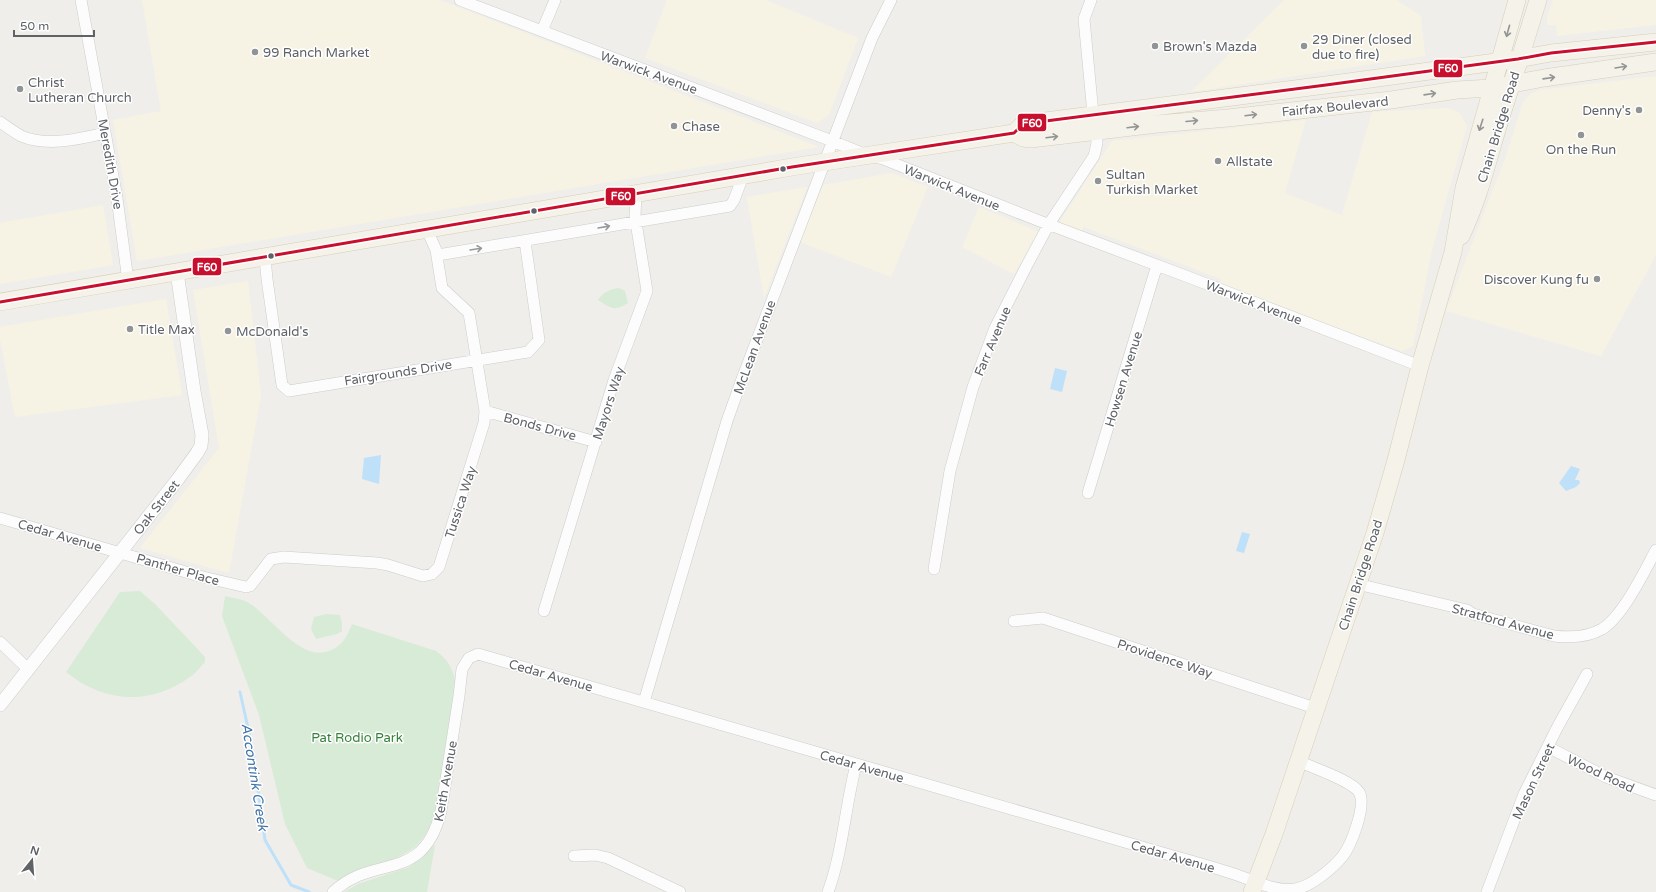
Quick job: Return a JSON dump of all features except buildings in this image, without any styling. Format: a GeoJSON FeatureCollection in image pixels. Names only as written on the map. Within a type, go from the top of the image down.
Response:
{"type":"FeatureCollection","features":[{"type":"Feature","properties":{"kind":"main road","name":"Chain Bridge Road"},"geometry":{"type":"LineString","coordinates":[[1254,887],[1276,828],[1315,708],[1375,533],[1396,460],[1420,366],[1453,252],[1464,188],[1516,0]]}},
{"type":"Feature","properties":{"kind":"main road","name":"Chain Bridge Road"},"geometry":{"type":"LineString","coordinates":[[1453,252],[1475,203],[1505,107],[1518,59],[1538,0]]}},
{"type":"Feature","properties":{"kind":"main road","name":"Fairfax Boulevard"},"geometry":{"type":"LineString","coordinates":[[0,302],[866,155],[1014,133],[1022,126],[1030,123],[1500,62],[1551,53],[1656,42]]}},
{"type":"Feature","properties":{"kind":"main road","name":"Fairfax Boulevard"},"geometry":{"type":"LineString","coordinates":[[1014,133],[1023,138],[1031,139],[1157,124],[1228,118],[1391,100],[1457,90],[1491,88],[1544,78],[1656,62]]}},
{"type":"Feature","properties":{"kind":"street","name":"Meredith Drive"},"geometry":{"type":"LineString","coordinates":[[81,0],[117,198],[128,281]]}},
{"type":"Feature","properties":{"kind":"street","name":"Warwick Avenue"},"geometry":{"type":"LineString","coordinates":[[460,0],[866,155],[883,159],[1420,366]]}},
{"type":"Feature","properties":{"kind":"street"},"geometry":{"type":"LineString","coordinates":[[542,31],[555,0]]}},
{"type":"Feature","properties":{"kind":"street","name":"McLean Avenue"},"geometry":{"type":"LineString","coordinates":[[644,702],[730,414],[872,38],[891,0]]}},
{"type":"Feature","properties":{"kind":"street"},"geometry":{"type":"LineString","coordinates":[[1092,0],[1084,19],[1093,114]]}},
{"type":"Feature","properties":{"kind":"street"},"geometry":{"type":"LineString","coordinates":[[0,122],[22,136],[47,141],[78,140],[105,133]]}},
{"type":"Feature","properties":{"kind":"street","name":"Farr Avenue"},"geometry":{"type":"LineString","coordinates":[[934,569],[950,471],[973,387],[995,328],[1049,224],[1094,156],[1097,143],[1096,131]]}},
{"type":"Feature","properties":{"kind":"street"},"geometry":{"type":"LineString","coordinates":[[438,255],[730,206],[734,200],[743,176]]}},
{"type":"Feature","properties":{"kind":"street","name":"Mayors Way"},"geometry":{"type":"LineString","coordinates":[[544,611],[614,380],[648,291],[636,222],[636,194]]}},
{"type":"Feature","properties":{"kind":"street","name":"Tussica Way"},"geometry":{"type":"LineString","coordinates":[[235,586],[250,586],[271,559],[284,557],[377,563],[424,576],[432,574],[439,567],[484,423],[485,411],[469,312],[442,288],[438,255],[427,230]]}},
{"type":"Feature","properties":{"kind":"street","name":"Fairgrounds Drive"},"geometry":{"type":"LineString","coordinates":[[265,258],[266,279],[282,385],[289,391],[528,352],[539,340],[525,241]]}},
{"type":"Feature","properties":{"kind":"street","name":"Howsen Avenue"},"geometry":{"type":"LineString","coordinates":[[1088,493],[1157,265]]}},
{"type":"Feature","properties":{"kind":"street","name":"Oak Street"},"geometry":{"type":"LineString","coordinates":[[0,705],[194,459],[201,446],[202,435],[194,391],[177,272]]}},
{"type":"Feature","properties":{"kind":"street","name":"Bonds Drive"},"geometry":{"type":"LineString","coordinates":[[485,411],[596,442]]}},
{"type":"Feature","properties":{"kind":"street","name":"Cedar Avenue"},"geometry":{"type":"LineString","coordinates":[[0,518],[120,552]]}},
{"type":"Feature","properties":{"kind":"street","name":"Stratford Avenue"},"geometry":{"type":"LineString","coordinates":[[1357,584],[1467,610],[1473,614],[1554,636],[1584,636],[1602,628],[1617,615],[1631,594],[1656,550]]}},
{"type":"Feature","properties":{"kind":"street","name":"Panther Place"},"geometry":{"type":"LineString","coordinates":[[120,552],[235,586]]}},
{"type":"Feature","properties":{"kind":"street","name":"Providence Way"},"geometry":{"type":"LineString","coordinates":[[1014,621],[1043,618],[1315,708]]}},
{"type":"Feature","properties":{"kind":"street"},"geometry":{"type":"LineString","coordinates":[[0,642],[28,669]]}},
{"type":"Feature","properties":{"kind":"street","name":"Cedar Avenue"},"geometry":{"type":"LineString","coordinates":[[469,658],[474,655],[481,655],[1005,807],[1254,887],[1281,889],[1304,887],[1333,867],[1343,856],[1348,848],[1361,814],[1363,802],[1356,788],[1298,761]]}},
{"type":"Feature","properties":{"kind":"street","name":"Keith Avenue"},"geometry":{"type":"LineString","coordinates":[[333,892],[344,882],[409,859],[423,850],[430,841],[437,827],[441,811],[462,669],[469,658]]}},
{"type":"Feature","properties":{"kind":"street","name":"Mason Street"},"geometry":{"type":"LineString","coordinates":[[1487,892],[1524,794],[1587,674]]}},
{"type":"Feature","properties":{"kind":"street","name":"Wood Road"},"geometry":{"type":"LineString","coordinates":[[1548,747],[1606,777],[1656,795]]}},
{"type":"Feature","properties":{"kind":"street"},"geometry":{"type":"LineString","coordinates":[[828,892],[838,863],[851,784],[856,765]]}},
{"type":"Feature","properties":{"kind":"street"},"geometry":{"type":"LineString","coordinates":[[574,856],[595,855],[608,858],[680,892]]}},
{"type":"Feature","properties":{"kind":"shaded area"},"geometry":{"type":"Polygon","coordinates":[[[142,0],[440,0],[819,147],[137,261],[113,120],[161,111],[142,0]]]}},
{"type":"Feature","properties":{"kind":"shaded area"},"geometry":{"type":"Polygon","coordinates":[[[667,0],[766,0],[858,38],[829,115],[817,123],[645,58],[667,0]]]}},
{"type":"Feature","properties":{"kind":"shaded area"},"geometry":{"type":"Polygon","coordinates":[[[1284,0],[1397,0],[1421,16],[1425,56],[1191,92],[1284,0]]]}},
{"type":"Feature","properties":{"kind":"shaded area"},"geometry":{"type":"Polygon","coordinates":[[[1553,0],[1656,0],[1656,25],[1557,36],[1556,25],[1547,25],[1547,18],[1553,0]]]}},
{"type":"Feature","properties":{"kind":"shaded area"},"geometry":{"type":"Polygon","coordinates":[[[1656,76],[1656,255],[1601,356],[1446,311],[1506,156],[1523,102],[1530,94],[1540,90],[1656,76]]]}},
{"type":"Feature","properties":{"kind":"shaded area"},"geometry":{"type":"Polygon","coordinates":[[[1447,108],[1459,112],[1467,126],[1432,250],[1413,346],[1402,351],[1219,285],[1221,279],[1084,227],[1081,231],[1059,223],[1112,141],[1306,120],[1285,193],[1342,215],[1372,112],[1447,108]]]}},
{"type":"Feature","properties":{"kind":"shaded area"},"geometry":{"type":"Polygon","coordinates":[[[892,173],[928,187],[891,277],[800,242],[823,185],[892,173]]]}},
{"type":"Feature","properties":{"kind":"shaded area"},"geometry":{"type":"Polygon","coordinates":[[[807,187],[764,298],[747,197],[807,187]]]}},
{"type":"Feature","properties":{"kind":"shaded area"},"geometry":{"type":"Polygon","coordinates":[[[103,205],[113,265],[0,284],[0,223],[103,205]]]}},
{"type":"Feature","properties":{"kind":"shaded area"},"geometry":{"type":"Polygon","coordinates":[[[979,207],[1040,232],[1014,274],[962,247],[979,207]]]}},
{"type":"Feature","properties":{"kind":"shaded area"},"geometry":{"type":"Polygon","coordinates":[[[248,281],[261,395],[229,573],[140,548],[219,448],[193,290],[248,281]]]}},
{"type":"Feature","properties":{"kind":"shaded area"},"geometry":{"type":"Polygon","coordinates":[[[166,299],[182,395],[15,417],[0,339],[0,327],[166,299]]]}},
{"type":"Feature","properties":{"kind":"green space"},"geometry":{"type":"Polygon","coordinates":[[[619,288],[625,291],[628,303],[623,306],[613,308],[598,300],[607,291],[619,288]]]}},
{"type":"Feature","properties":{"kind":"green space"},"geometry":{"type":"Polygon","coordinates":[[[140,591],[156,605],[205,657],[205,662],[198,670],[175,686],[159,693],[127,697],[111,695],[96,690],[66,672],[120,592],[140,591]]]}},
{"type":"Feature","properties":{"kind":"green space","name":"Pat Rodio Park"},"geometry":{"type":"Polygon","coordinates":[[[225,596],[249,603],[297,644],[318,653],[334,649],[344,640],[352,624],[436,651],[447,662],[452,670],[456,684],[435,812],[428,830],[419,843],[408,852],[396,858],[353,873],[338,881],[307,868],[285,824],[259,715],[222,616],[225,596]]]}},
{"type":"Feature","properties":{"kind":"green space"},"geometry":{"type":"Polygon","coordinates":[[[327,614],[340,615],[342,631],[337,634],[316,639],[311,629],[314,617],[327,614]]]}},
{"type":"Feature","properties":{"kind":"green space"},"geometry":{"type":"Polygon","coordinates":[[[435,845],[427,892],[344,892],[358,884],[409,867],[435,845]]]}},
{"type":"Feature","properties":{"kind":"water"},"geometry":{"type":"Polygon","coordinates":[[[1055,368],[1067,371],[1062,392],[1050,389],[1055,368]]]}},
{"type":"Feature","properties":{"kind":"water"},"geometry":{"type":"Polygon","coordinates":[[[381,455],[379,484],[362,479],[364,458],[381,455]]]}},
{"type":"Feature","properties":{"kind":"water"},"geometry":{"type":"Polygon","coordinates":[[[1571,466],[1580,469],[1575,480],[1579,480],[1580,483],[1576,487],[1566,491],[1559,483],[1571,466]]]}},
{"type":"Feature","properties":{"kind":"water"},"geometry":{"type":"Polygon","coordinates":[[[1242,532],[1250,534],[1244,553],[1236,551],[1242,532]]]}},
{"type":"Feature","properties":{"kind":"waterway","name":"Accontink Creek"},"geometry":{"type":"LineString","coordinates":[[240,692],[252,746],[265,840],[291,885],[309,892]]}},
{"type":"Feature","properties":{"kind":"transit line","name":"F60"},"geometry":{"type":"LineString","coordinates":[[0,302],[792,167],[1014,133],[1021,126],[1030,123],[1326,85],[1518,59],[1551,53],[1656,42]]}},
{"type":"Feature","properties":{"kind":"place","name":"Brown's Mazda"},"geometry":{"type":"Point","coordinates":[1155,46]}},
{"type":"Feature","properties":{"kind":"place","name":"29 Diner (closed due to fire)"},"geometry":{"type":"Point","coordinates":[1304,46]}},
{"type":"Feature","properties":{"kind":"place","name":"99 Ranch Market"},"geometry":{"type":"Point","coordinates":[255,52]}},
{"type":"Feature","properties":{"kind":"place","name":"Christ Lutheran Church"},"geometry":{"type":"Point","coordinates":[20,89]}},
{"type":"Feature","properties":{"kind":"place","name":"Denny's"},"geometry":{"type":"Point","coordinates":[1639,110]}},
{"type":"Feature","properties":{"kind":"place","name":"Chase"},"geometry":{"type":"Point","coordinates":[674,126]}},
{"type":"Feature","properties":{"kind":"place","name":"On the Run"},"geometry":{"type":"Point","coordinates":[1581,135]}},
{"type":"Feature","properties":{"kind":"place","name":"Allstate"},"geometry":{"type":"Point","coordinates":[1218,161]}},
{"type":"Feature","properties":{"kind":"place","name":"Sultan Turkish Market"},"geometry":{"type":"Point","coordinates":[1098,181]}},
{"type":"Feature","properties":{"kind":"place","name":"Discover Kung fu"},"geometry":{"type":"Point","coordinates":[1597,279]}},
{"type":"Feature","properties":{"kind":"place","name":"Title Max"},"geometry":{"type":"Point","coordinates":[130,329]}},
{"type":"Feature","properties":{"kind":"place","name":"McDonald's"},"geometry":{"type":"Point","coordinates":[228,331]}}]}
